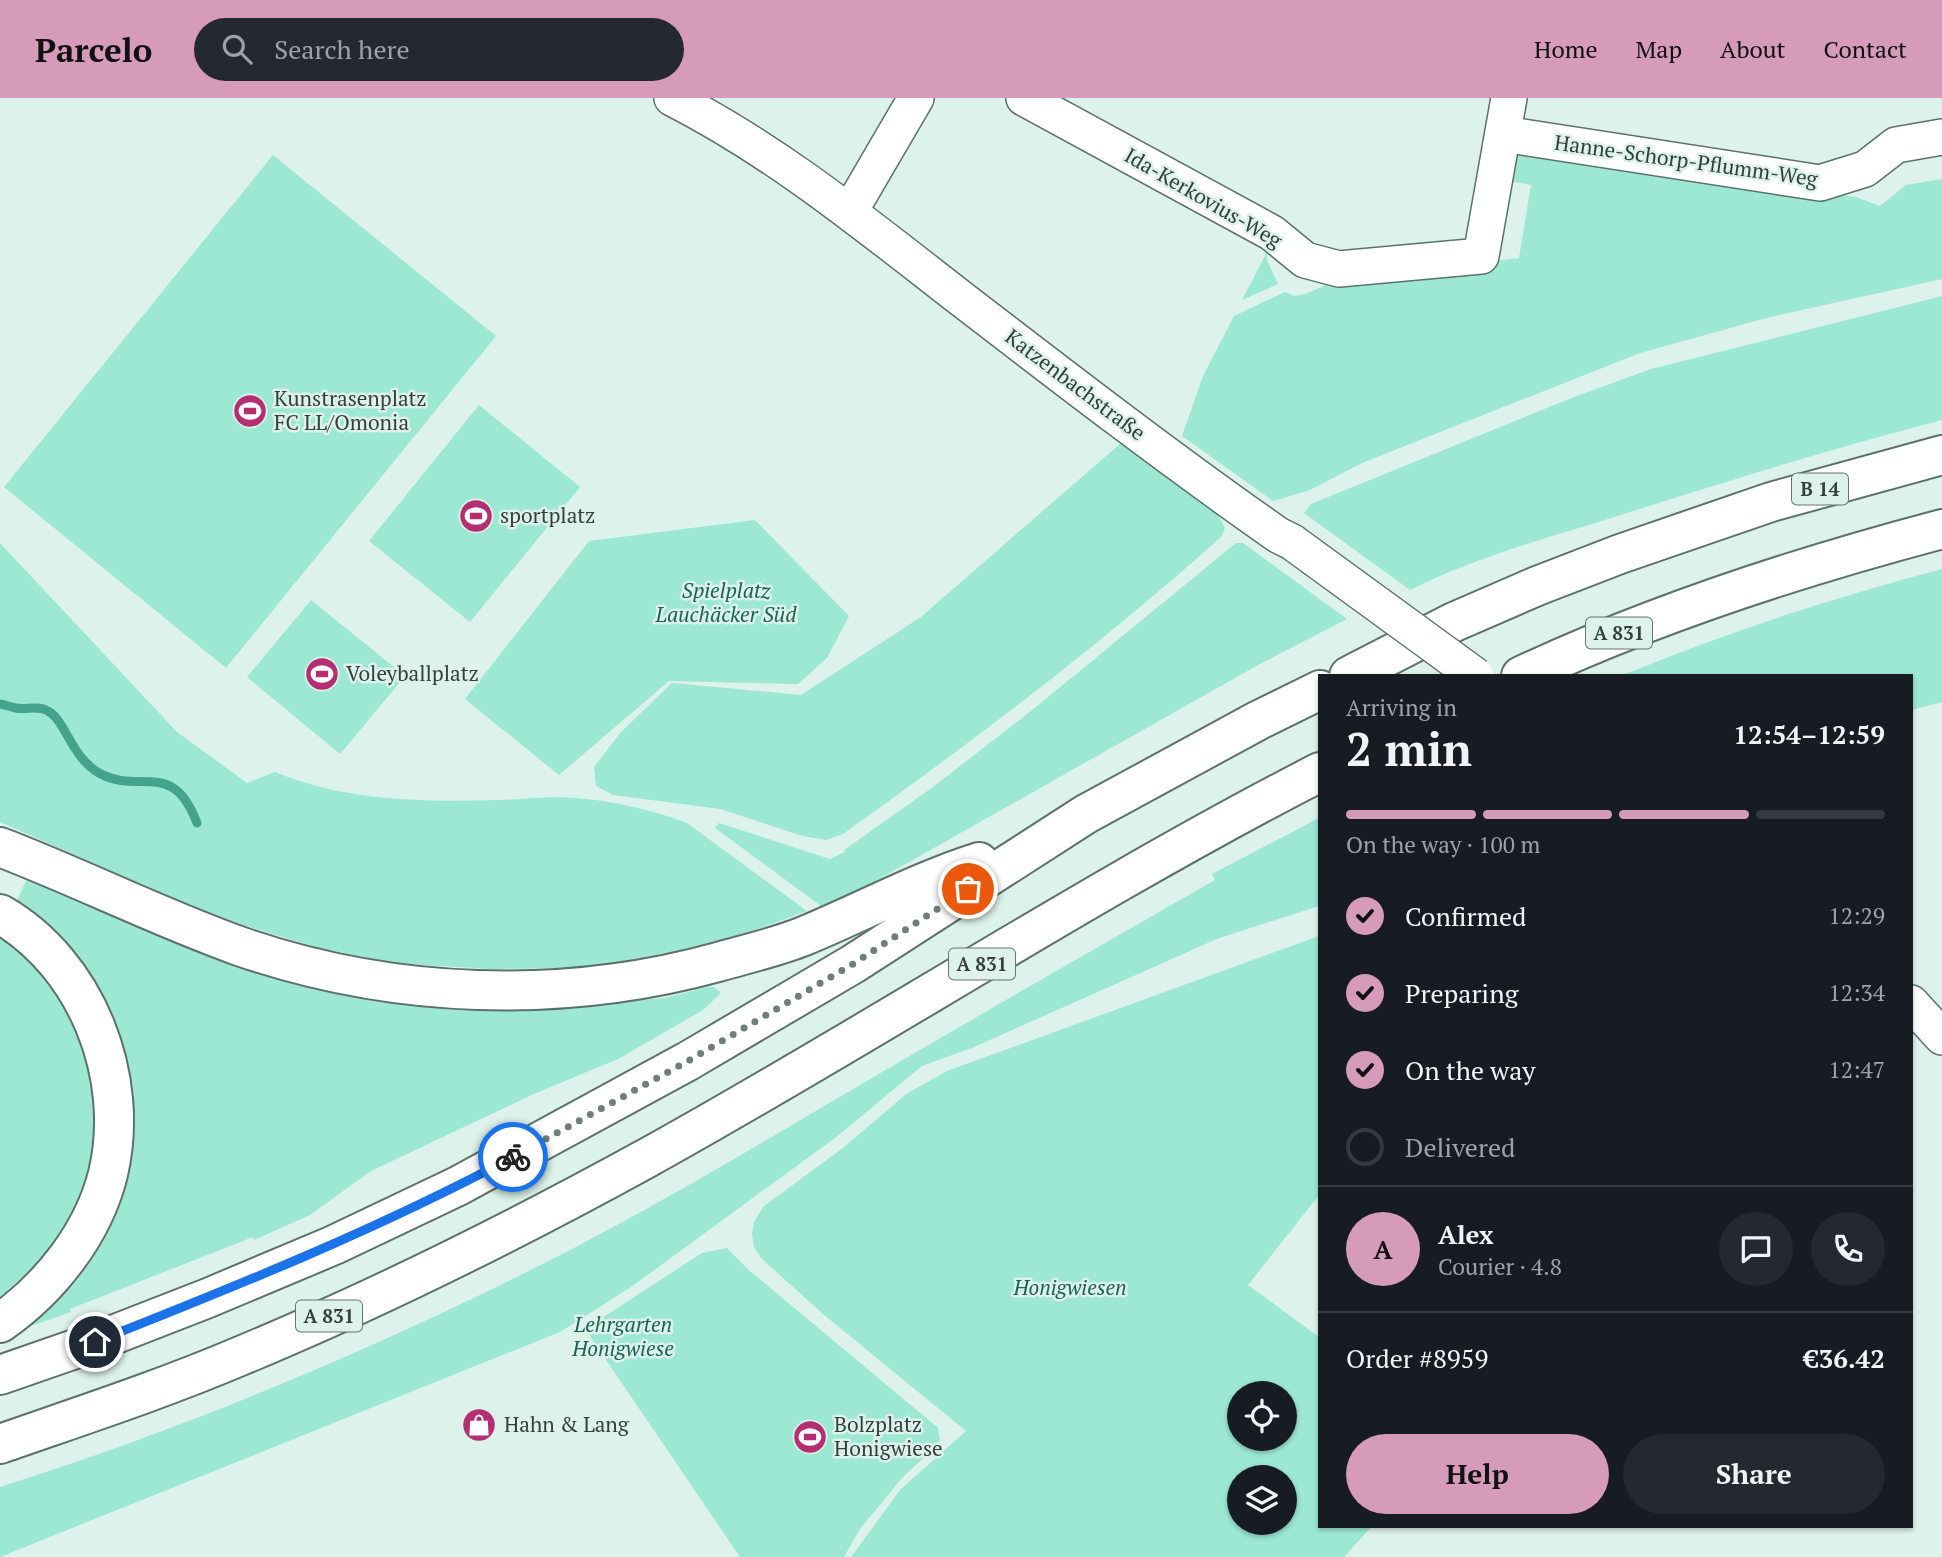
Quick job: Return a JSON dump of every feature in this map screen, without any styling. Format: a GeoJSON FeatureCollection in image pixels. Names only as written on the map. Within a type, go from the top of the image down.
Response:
{"type":"FeatureCollection","features":[{"type":"Feature","properties":{"kind":"highway","name":"B 14"},"geometry":{"type":"LineString","coordinates":[[1353,674],[1454,622],[1620,554],[1771,502],[1942,455]]}},
{"type":"Feature","properties":{"kind":"highway","name":"A 831"},"geometry":{"type":"LineString","coordinates":[[1525,674],[1573,652],[1720,596],[1861,551],[1942,529]]}},
{"type":"Feature","properties":{"kind":"highway"},"geometry":{"type":"LineString","coordinates":[[0,1375],[208,1298],[334,1245],[458,1186],[688,1061],[853,964],[1038,843],[1153,777],[1318,691]]}},
{"type":"Feature","properties":{"kind":"highway","name":"A 831"},"geometry":{"type":"LineString","coordinates":[[0,1444],[114,1405],[238,1357],[456,1258],[645,1158],[1090,900],[1318,773]]}},
{"type":"Feature","properties":{"kind":"highway"},"geometry":{"type":"LineString","coordinates":[[0,847],[194,928],[304,966],[395,983],[478,991],[580,988],[659,977],[717,962],[801,937],[962,867],[1038,843]]}},
{"type":"Feature","properties":{"kind":"highway"},"geometry":{"type":"LineString","coordinates":[[0,914],[43,946],[72,981],[94,1023],[107,1062],[114,1097],[108,1174],[90,1219],[62,1265],[44,1287],[0,1323]]}},
{"type":"Feature","properties":{"kind":"street","name":"Katzenbachstraße"},"geometry":{"type":"LineString","coordinates":[[672,98],[715,108],[1158,449],[1292,542],[1473,674]]}},
{"type":"Feature","properties":{"kind":"street"},"geometry":{"type":"LineString","coordinates":[[850,211],[916,98]]}},
{"type":"Feature","properties":{"kind":"street","name":"Ida-Kerkovius-Weg"},"geometry":{"type":"LineString","coordinates":[[1024,98],[1272,233],[1305,260],[1339,269],[1480,256],[1509,98]]}},
{"type":"Feature","properties":{"kind":"street","name":"Hanne-Schorp-Pflumm-Weg"},"geometry":{"type":"LineString","coordinates":[[1503,134],[1820,183],[1865,169],[1896,145],[1942,137]]}},
{"type":"Feature","properties":{"kind":"street"},"geometry":{"type":"LineString","coordinates":[[1913,1005],[1942,1037]]}},
{"type":"Feature","properties":{"kind":"green space"},"geometry":{"type":"Polygon","coordinates":[[[1513,147],[1856,197],[1880,206],[1906,185],[1942,179],[1942,279],[1770,317],[1640,353],[1362,463],[1310,490],[1273,501],[1182,436],[1203,376],[1234,316],[1285,292],[1294,296],[1305,294],[1338,280],[1519,258],[1531,185],[1503,180],[1513,147]]]}},
{"type":"Feature","properties":{"kind":"green space","name":"Kunstrasenplatz FC LL/Omonia"},"geometry":{"type":"Polygon","coordinates":[[[273,155],[496,336],[226,668],[4,487],[273,155]]]}},
{"type":"Feature","properties":{"kind":"green space"},"geometry":{"type":"Polygon","coordinates":[[[1267,252],[1267,260],[1278,284],[1242,300],[1267,252]]]}},
{"type":"Feature","properties":{"kind":"green space"},"geometry":{"type":"Polygon","coordinates":[[[1942,296],[1942,420],[1776,467],[1535,542],[1459,568],[1410,590],[1304,513],[1311,504],[1574,397],[1651,369],[1942,296]]]}},
{"type":"Feature","properties":{"kind":"green space"},"geometry":{"type":"Polygon","coordinates":[[[479,405],[580,487],[470,622],[369,541],[479,405]]]}},
{"type":"Feature","properties":{"kind":"green space"},"geometry":{"type":"Polygon","coordinates":[[[1121,443],[1217,514],[1225,528],[1221,537],[1036,691],[843,834],[826,840],[803,836],[720,809],[613,795],[596,786],[594,767],[621,732],[672,683],[801,695],[921,617],[1121,443]]]}},
{"type":"Feature","properties":{"kind":"green space","name":"Spielplatz Lauchäcker Süd"},"geometry":{"type":"Polygon","coordinates":[[[755,520],[849,616],[827,658],[798,684],[669,681],[559,775],[465,699],[589,541],[755,520]]]}},
{"type":"Feature","properties":{"kind":"green space"},"geometry":{"type":"Polygon","coordinates":[[[0,543],[177,732],[247,783],[275,772],[330,789],[387,798],[444,801],[568,797],[633,807],[687,823],[807,911],[750,932],[681,950],[586,968],[490,969],[394,963],[319,948],[214,916],[0,822],[0,543]]]}},
{"type":"Feature","properties":{"kind":"green space"},"geometry":{"type":"Polygon","coordinates":[[[1236,543],[1243,543],[1347,619],[1258,665],[872,883],[821,906],[715,828],[719,823],[830,859],[845,852],[844,850],[933,787],[1031,711],[1236,543]]]}},
{"type":"Feature","properties":{"kind":"green space"},"geometry":{"type":"Polygon","coordinates":[[[1942,569],[1942,702],[1913,709],[1913,674],[1626,674],[1702,644],[1861,592],[1942,569]]]}},
{"type":"Feature","properties":{"kind":"green space"},"geometry":{"type":"Polygon","coordinates":[[[311,600],[405,676],[340,754],[247,677],[311,600]]]}},
{"type":"Feature","properties":{"kind":"green space"},"geometry":{"type":"Polygon","coordinates":[[[1318,819],[1318,906],[1219,938],[974,1047],[922,1066],[835,1138],[631,1287],[560,1332],[0,1557],[0,1487],[74,1463],[292,1380],[505,1283],[693,1183],[1215,880],[1212,874],[1318,819]]]}},
{"type":"Feature","properties":{"kind":"green space"},"geometry":{"type":"Polygon","coordinates":[[[27,879],[170,940],[171,938],[549,1007],[664,998],[708,987],[714,987],[721,993],[703,1010],[618,1059],[534,1094],[371,1171],[310,1215],[254,1240],[253,1237],[31,1326],[27,1323],[75,1283],[107,1231],[123,1189],[131,1154],[133,1119],[131,1084],[124,1049],[112,1015],[96,984],[75,955],[48,926],[17,900],[27,879]]]}},
{"type":"Feature","properties":{"kind":"green space"},"geometry":{"type":"Polygon","coordinates":[[[0,935],[24,955],[45,978],[76,1028],[93,1084],[95,1115],[91,1163],[73,1212],[35,1271],[32,1268],[0,1297],[0,935]]]}},
{"type":"Feature","properties":{"kind":"green space","name":"Honigwiesen"},"geometry":{"type":"Polygon","coordinates":[[[1318,936],[1318,1196],[1248,1285],[1318,1336],[1318,1528],[1370,1528],[1344,1557],[851,1557],[900,1490],[966,1431],[823,1314],[761,1258],[754,1247],[754,1222],[764,1206],[843,1148],[906,1094],[947,1071],[1318,936]]]}},
{"type":"Feature","properties":{"kind":"green space","name":"Lehrgarten Honigwiese"},"geometry":{"type":"Polygon","coordinates":[[[727,1248],[750,1271],[938,1428],[938,1444],[902,1478],[860,1529],[844,1557],[740,1557],[585,1329],[702,1253],[727,1248]]]}},
{"type":"Feature","properties":{"kind":"waterway"},"geometry":{"type":"LineString","coordinates":[[0,704],[48,711],[60,723],[82,758],[99,773],[114,779],[166,784],[177,791],[187,803],[197,823]]}},
{"type":"Feature","properties":{"kind":"way so far"},"geometry":{"type":"LineString","coordinates":[[513,1157],[688,1061],[853,964],[968,889]]}},
{"type":"Feature","properties":{"kind":"place","name":"Kunstrasenplatz FC LL/Omonia"},"geometry":{"type":"Point","coordinates":[250,411]}},
{"type":"Feature","properties":{"kind":"place","name":"sportplatz"},"geometry":{"type":"Point","coordinates":[476,516]}},
{"type":"Feature","properties":{"kind":"place","name":"Voleyballplatz"},"geometry":{"type":"Point","coordinates":[322,674]}},
{"type":"Feature","properties":{"kind":"place","name":"Hahn & Lang"},"geometry":{"type":"Point","coordinates":[479,1425]}},
{"type":"Feature","properties":{"kind":"place","name":"Bolzplatz Honigwiese"},"geometry":{"type":"Point","coordinates":[810,1437]}},
{"type":"Feature","properties":{"kind":"route"},"geometry":{"type":"LineString","coordinates":[[95,1342],[334,1245],[513,1157]]}}]}
